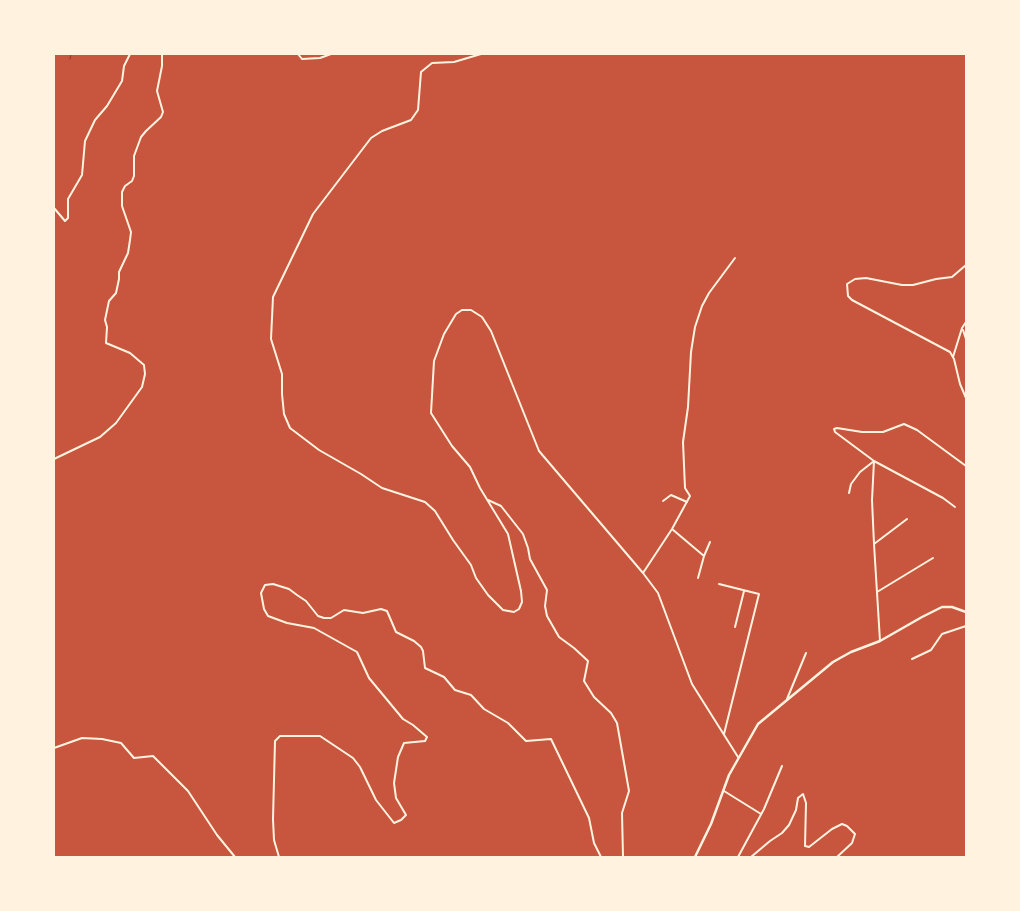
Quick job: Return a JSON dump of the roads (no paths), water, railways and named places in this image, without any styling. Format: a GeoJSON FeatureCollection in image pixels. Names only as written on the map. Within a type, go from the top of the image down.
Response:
{"type":"FeatureCollection","features":[{"type":"Feature","properties":{"kind":"street"},"geometry":{"type":"LineString","coordinates":[[54,208],[65,221],[68,218],[68,198],[82,175],[85,141],[95,120],[107,106],[122,81],[124,66],[130,54]]}},
{"type":"Feature","properties":{"kind":"street"},"geometry":{"type":"LineString","coordinates":[[54,459],[100,437],[116,423],[142,387],[145,374],[144,365],[130,353],[106,344],[107,327],[105,312],[109,301],[116,293],[119,272],[128,253],[130,240],[131,232],[122,206],[122,192],[134,176],[134,156],[141,138],[161,117],[162,112],[157,91],[162,66],[162,54]]}},
{"type":"Feature","properties":{"kind":"street"},"geometry":{"type":"LineString","coordinates":[[298,54],[302,59],[320,58],[331,54]]}},
{"type":"Feature","properties":{"kind":"street"},"geometry":{"type":"LineString","coordinates":[[481,54],[454,62],[432,63],[421,72],[418,110],[411,120],[382,131],[371,138],[313,214],[273,297],[271,339],[282,374],[284,414],[290,428],[318,450],[362,474],[382,488],[424,502],[435,511],[471,565],[476,578],[488,595],[503,610],[514,612],[519,609],[522,602],[508,534],[486,499],[470,468],[452,446],[431,413],[434,361],[444,334],[456,314],[462,310],[471,310],[482,317],[491,331],[506,365],[539,451],[643,573],[658,594],[692,684],[738,757]]}},
{"type":"Feature","properties":{"kind":"street"},"geometry":{"type":"LineString","coordinates":[[643,573],[672,529],[690,496],[685,488],[683,442],[688,408],[690,352],[702,306],[709,293],[735,258]]}},
{"type":"Feature","properties":{"kind":"street"},"geometry":{"type":"LineString","coordinates":[[966,265],[952,277],[913,285],[902,285],[866,278],[847,284],[848,296],[852,300],[950,352],[966,398]]}},
{"type":"Feature","properties":{"kind":"street"},"geometry":{"type":"LineString","coordinates":[[953,357],[962,328],[966,322]]}},
{"type":"Feature","properties":{"kind":"street"},"geometry":{"type":"LineString","coordinates":[[962,328],[966,339]]}},
{"type":"Feature","properties":{"kind":"street"},"geometry":{"type":"LineString","coordinates":[[955,507],[943,498],[874,461],[835,432],[835,428],[862,432],[883,432],[904,424],[917,430],[966,466]]}},
{"type":"Feature","properties":{"kind":"street"},"geometry":{"type":"LineString","coordinates":[[849,493],[852,484],[860,472],[874,461]]}},
{"type":"Feature","properties":{"kind":"street"},"geometry":{"type":"LineString","coordinates":[[874,461],[872,500],[880,641]]}},
{"type":"Feature","properties":{"kind":"street"},"geometry":{"type":"LineString","coordinates":[[663,501],[671,495],[687,502]]}},
{"type":"Feature","properties":{"kind":"street"},"geometry":{"type":"LineString","coordinates":[[486,499],[501,506],[522,534],[530,559],[547,590],[545,606],[547,616],[555,632],[588,661],[584,681],[594,697],[611,713],[617,723],[629,791],[622,813],[623,857]]}},
{"type":"Feature","properties":{"kind":"street"},"geometry":{"type":"LineString","coordinates":[[874,544],[907,520]]}},
{"type":"Feature","properties":{"kind":"street"},"geometry":{"type":"LineString","coordinates":[[672,529],[704,556]]}},
{"type":"Feature","properties":{"kind":"street"},"geometry":{"type":"LineString","coordinates":[[698,578],[710,542]]}},
{"type":"Feature","properties":{"kind":"street"},"geometry":{"type":"LineString","coordinates":[[877,592],[933,558]]}},
{"type":"Feature","properties":{"kind":"street"},"geometry":{"type":"LineString","coordinates":[[278,857],[274,840],[273,819],[275,741],[280,736],[320,736],[353,758],[360,767],[376,800],[394,823],[406,815],[396,798],[394,783],[398,757],[404,743],[425,741],[427,737],[403,719],[369,678],[357,652],[314,628],[288,623],[268,616],[264,609],[261,592],[265,585],[273,584],[289,589],[306,601],[318,616],[324,618],[331,618],[344,610],[363,613],[381,609],[387,611],[396,632],[420,646],[423,651],[425,668],[428,671],[444,677],[455,690],[471,695],[484,709],[508,723],[526,741],[551,739],[589,818],[594,843],[601,857]]}},
{"type":"Feature","properties":{"kind":"street"},"geometry":{"type":"LineString","coordinates":[[719,584],[759,594],[724,734]]}},
{"type":"Feature","properties":{"kind":"street"},"geometry":{"type":"LineString","coordinates":[[735,627],[744,590]]}},
{"type":"Feature","properties":{"kind":"street"},"geometry":{"type":"LineString","coordinates":[[695,857],[711,824],[738,757],[758,724],[833,662],[880,641],[942,608],[952,607],[966,612]]}},
{"type":"Feature","properties":{"kind":"street"},"geometry":{"type":"LineString","coordinates":[[912,659],[931,650],[942,634],[966,626]]}},
{"type":"Feature","properties":{"kind":"street"},"geometry":{"type":"LineString","coordinates":[[786,702],[806,653]]}},
{"type":"Feature","properties":{"kind":"street"},"geometry":{"type":"LineString","coordinates":[[54,748],[82,738],[102,739],[121,743],[134,758],[153,756],[188,791],[217,835],[235,857]]}},
{"type":"Feature","properties":{"kind":"street"},"geometry":{"type":"LineString","coordinates":[[738,857],[761,814],[782,766]]}},
{"type":"Feature","properties":{"kind":"street"},"geometry":{"type":"LineString","coordinates":[[724,791],[761,814]]}},
{"type":"Feature","properties":{"kind":"street"},"geometry":{"type":"LineString","coordinates":[[751,857],[782,833],[789,825],[801,794],[805,796],[806,803],[805,846],[809,847],[832,829],[842,824],[855,834],[852,843],[837,857]]}},
{"type":"Feature","properties":{"kind":"waterway"},"geometry":{"type":"LineString","coordinates":[[70,59],[71,54]]}}]}
